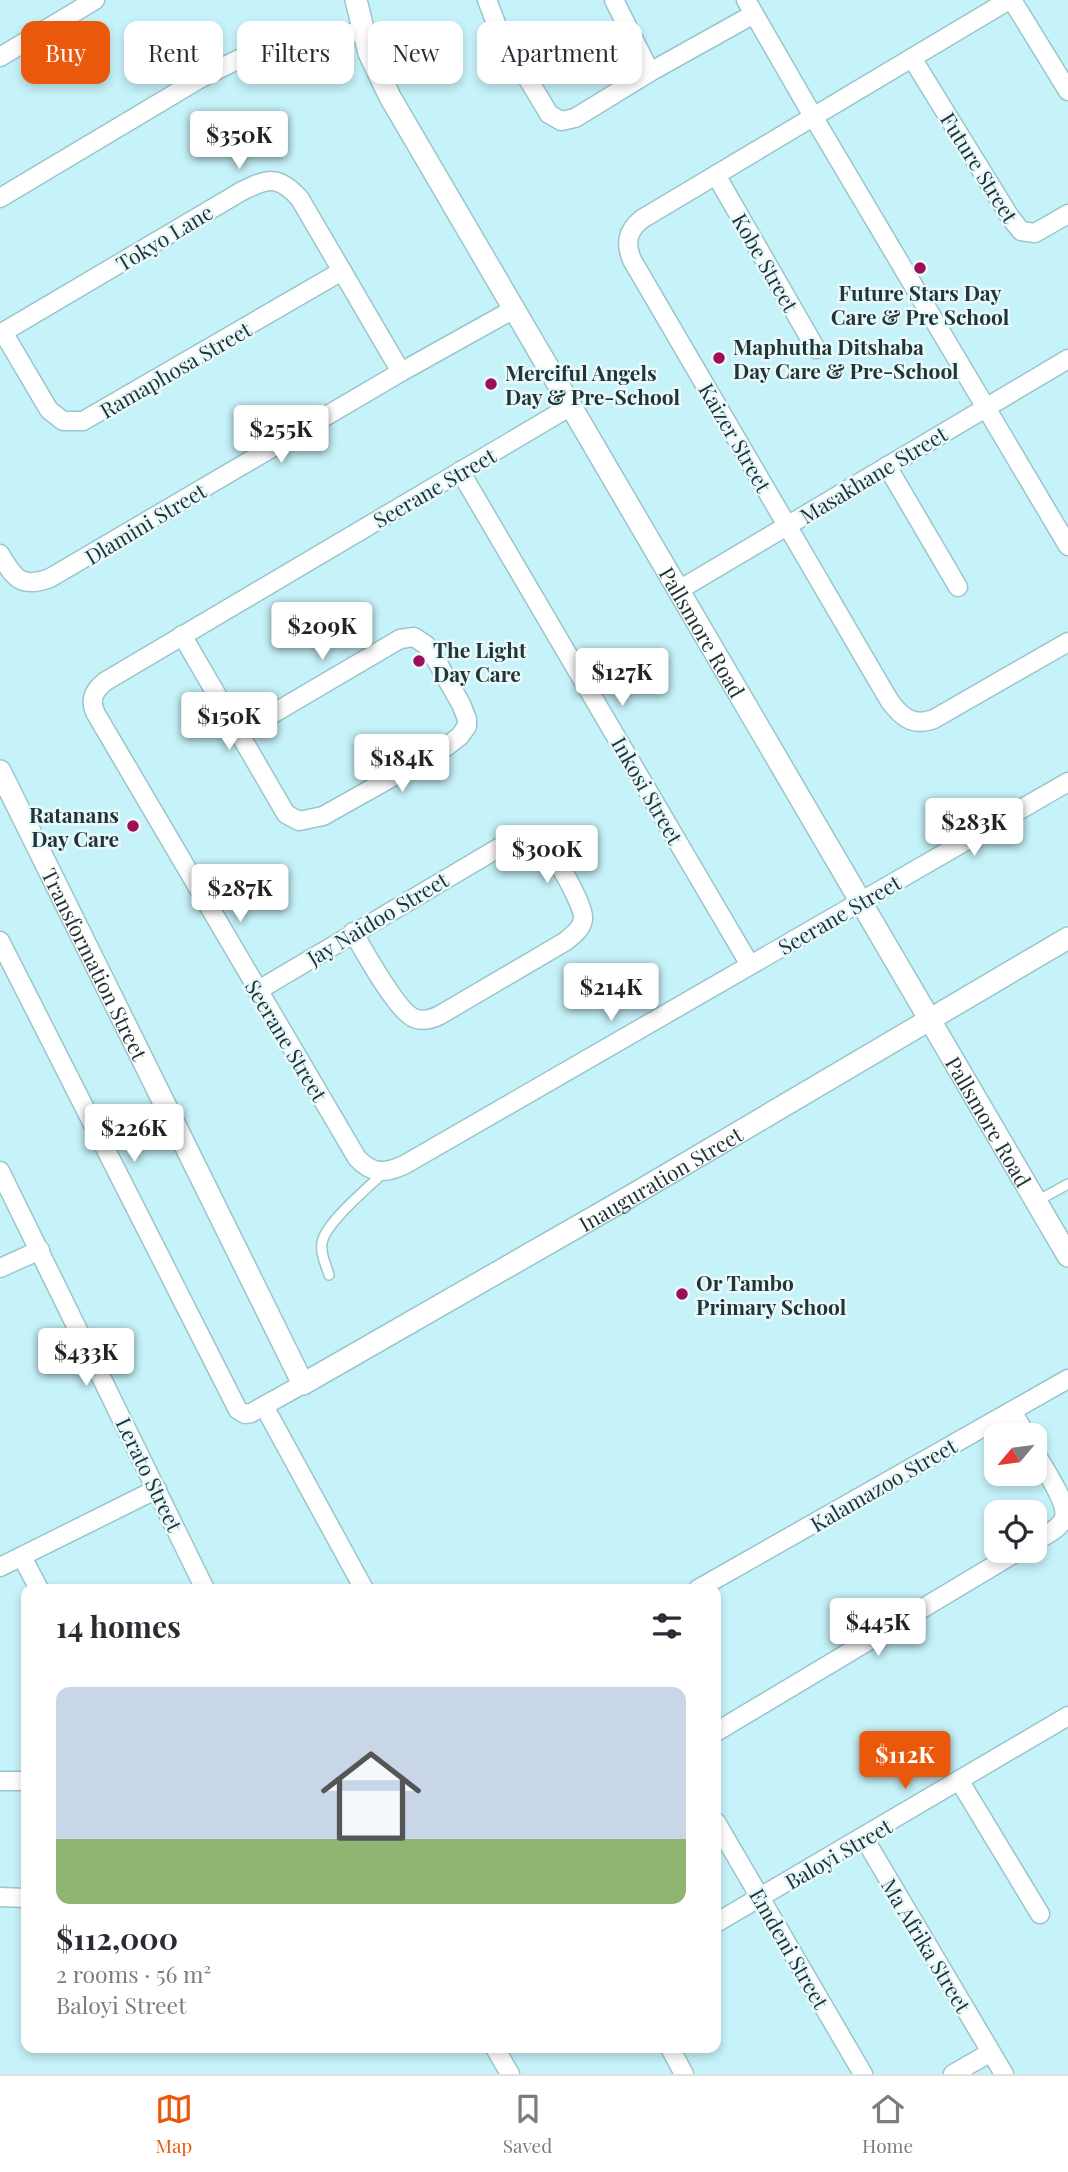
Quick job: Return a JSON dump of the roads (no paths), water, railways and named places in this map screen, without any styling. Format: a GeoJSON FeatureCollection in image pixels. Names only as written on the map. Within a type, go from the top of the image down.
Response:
{"type":"FeatureCollection","features":[{"type":"Feature","properties":{"kind":"street"},"geometry":{"type":"LineString","coordinates":[[0,57],[95,0]]}},
{"type":"Feature","properties":{"kind":"street","name":"Pallsmore Road"},"geometry":{"type":"LineString","coordinates":[[356,0],[369,53],[390,97],[1068,1256]]}},
{"type":"Feature","properties":{"kind":"street"},"geometry":{"type":"LineString","coordinates":[[487,0],[499,31],[549,114],[555,119],[567,121],[650,72],[750,7],[1068,546]]}},
{"type":"Feature","properties":{"kind":"street"},"geometry":{"type":"LineString","coordinates":[[614,0],[650,72]]}},
{"type":"Feature","properties":{"kind":"street"},"geometry":{"type":"LineString","coordinates":[[1010,0],[1068,91]]}},
{"type":"Feature","properties":{"kind":"street","name":"Kaizer Street"},"geometry":{"type":"LineString","coordinates":[[1010,0],[635,224],[628,236],[628,251],[889,700],[902,716],[908,720],[925,722],[934,719],[1068,642]]}},
{"type":"Feature","properties":{"kind":"street"},"geometry":{"type":"LineString","coordinates":[[0,198],[201,78],[247,55],[362,30]]}},
{"type":"Feature","properties":{"kind":"street","name":"Future Street"},"geometry":{"type":"LineString","coordinates":[[912,58],[1021,231],[1035,233],[1068,214]]}},
{"type":"Feature","properties":{"kind":"street","name":"Kobe Street"},"geometry":{"type":"LineString","coordinates":[[716,175],[816,349]]}},
{"type":"Feature","properties":{"kind":"street","name":"Tokyo Lane"},"geometry":{"type":"LineString","coordinates":[[2,333],[242,191],[273,180],[292,190],[300,199],[401,372]]}},
{"type":"Feature","properties":{"kind":"street","name":"Ramaphosa Street"},"geometry":{"type":"LineString","coordinates":[[2,333],[49,410],[63,421],[83,421],[342,271]]}},
{"type":"Feature","properties":{"kind":"street","name":"Dlamini Street"},"geometry":{"type":"LineString","coordinates":[[0,554],[14,576],[21,580],[34,583],[50,578],[401,372],[514,309]]}},
{"type":"Feature","properties":{"kind":"street","name":"Masakhane Street"},"geometry":{"type":"LineString","coordinates":[[679,590],[986,405],[1068,359]]}},
{"type":"Feature","properties":{"kind":"street","name":"Seerane Street"},"geometry":{"type":"LineString","coordinates":[[571,406],[182,635],[101,685],[94,693],[92,703],[96,714],[257,991],[357,1158],[374,1172],[404,1165],[1068,782]]}},
{"type":"Feature","properties":{"kind":"street"},"geometry":{"type":"LineString","coordinates":[[887,466],[958,587]]}},
{"type":"Feature","properties":{"kind":"street","name":"Inkosi Street"},"geometry":{"type":"LineString","coordinates":[[460,471],[750,965]]}},
{"type":"Feature","properties":{"kind":"street"},"geometry":{"type":"LineString","coordinates":[[182,635],[281,808],[292,819],[307,821],[323,816],[446,747],[464,731],[467,719],[432,653],[420,640],[410,636],[400,639],[240,733]]}},
{"type":"Feature","properties":{"kind":"street","name":"Transformation Street"},"geometry":{"type":"LineString","coordinates":[[0,772],[303,1384]]}},
{"type":"Feature","properties":{"kind":"street","name":"Jay Naidoo Street"},"geometry":{"type":"LineString","coordinates":[[257,991],[353,932],[508,841],[525,835],[538,838],[547,846],[578,900],[583,915],[581,926],[566,941],[440,1015],[424,1020],[417,1020],[400,1007],[353,932]]}},
{"type":"Feature","properties":{"kind":"street"},"geometry":{"type":"LineString","coordinates":[[0,941],[236,1407],[240,1412],[256,1410],[361,1584]]}},
{"type":"Feature","properties":{"kind":"street","name":"Inauguration Street"},"geometry":{"type":"LineString","coordinates":[[256,1410],[629,1197],[929,1019],[1066,944]]}},
{"type":"Feature","properties":{"kind":"street","name":"Lerato Street"},"geometry":{"type":"LineString","coordinates":[[0,1171],[203,1584]]}},
{"type":"Feature","properties":{"kind":"street"},"geometry":{"type":"LineString","coordinates":[[0,1268],[40,1250]]}},
{"type":"Feature","properties":{"kind":"street","name":"Kalamazoo Street"},"geometry":{"type":"LineString","coordinates":[[707,1584],[1068,1379]]}},
{"type":"Feature","properties":{"kind":"street"},"geometry":{"type":"LineString","coordinates":[[1012,1411],[1019,1423]]}},
{"type":"Feature","properties":{"kind":"street"},"geometry":{"type":"LineString","coordinates":[[1047,1474],[1064,1507],[1064,1517],[1060,1525],[1047,1534]]}},
{"type":"Feature","properties":{"kind":"street"},"geometry":{"type":"LineString","coordinates":[[0,1567],[157,1489]]}},
{"type":"Feature","properties":{"kind":"street"},"geometry":{"type":"LineString","coordinates":[[22,1557],[36,1584]]}},
{"type":"Feature","properties":{"kind":"street"},"geometry":{"type":"LineString","coordinates":[[721,1729],[998,1563]]}},
{"type":"Feature","properties":{"kind":"street","name":"Baloyi Street"},"geometry":{"type":"LineString","coordinates":[[721,1920],[960,1780],[1066,1723]]}},
{"type":"Feature","properties":{"kind":"street"},"geometry":{"type":"LineString","coordinates":[[960,1780],[1040,1914]]}},
{"type":"Feature","properties":{"kind":"street"},"geometry":{"type":"LineString","coordinates":[[0,1781],[21,1781]]}},
{"type":"Feature","properties":{"kind":"street","name":"Emdeni Street"},"geometry":{"type":"LineString","coordinates":[[721,1830],[863,2074]]}},
{"type":"Feature","properties":{"kind":"street","name":"Ma Afrika Street"},"geometry":{"type":"LineString","coordinates":[[864,1838],[1003,2074]]}},
{"type":"Feature","properties":{"kind":"street"},"geometry":{"type":"LineString","coordinates":[[0,1897],[21,1898]]}},
{"type":"Feature","properties":{"kind":"street"},"geometry":{"type":"LineString","coordinates":[[953,2074],[991,2052]]}},
{"type":"Feature","properties":{"kind":"street"},"geometry":{"type":"LineString","coordinates":[[498,2053],[510,2074]]}},
{"type":"Feature","properties":{"kind":"street"},"geometry":{"type":"LineString","coordinates":[[673,2053],[684,2074]]}},
{"type":"Feature","properties":{"kind":"lane"},"geometry":{"type":"LineString","coordinates":[[330,1275],[321,1243],[338,1216],[383,1172]]}},
{"type":"Feature","properties":{"kind":"lane"},"geometry":{"type":"LineString","coordinates":[[1036,1202],[1068,1184]]}},
{"type":"Feature","properties":{"kind":"place","name":"Future Stars Day Care & Pre School"},"geometry":{"type":"Point","coordinates":[920,268]}},
{"type":"Feature","properties":{"kind":"place","name":"Maphutha Ditshaba Day Care & Pre-School"},"geometry":{"type":"Point","coordinates":[719,358]}},
{"type":"Feature","properties":{"kind":"place","name":"Merciful Angels Day & Pre-School"},"geometry":{"type":"Point","coordinates":[491,384]}},
{"type":"Feature","properties":{"kind":"place","name":"The Light Day Care"},"geometry":{"type":"Point","coordinates":[419,661]}},
{"type":"Feature","properties":{"kind":"place","name":"Ratanans Day Care"},"geometry":{"type":"Point","coordinates":[133,826]}},
{"type":"Feature","properties":{"kind":"place","name":"Or Tambo Primary School"},"geometry":{"type":"Point","coordinates":[682,1294]}}]}
